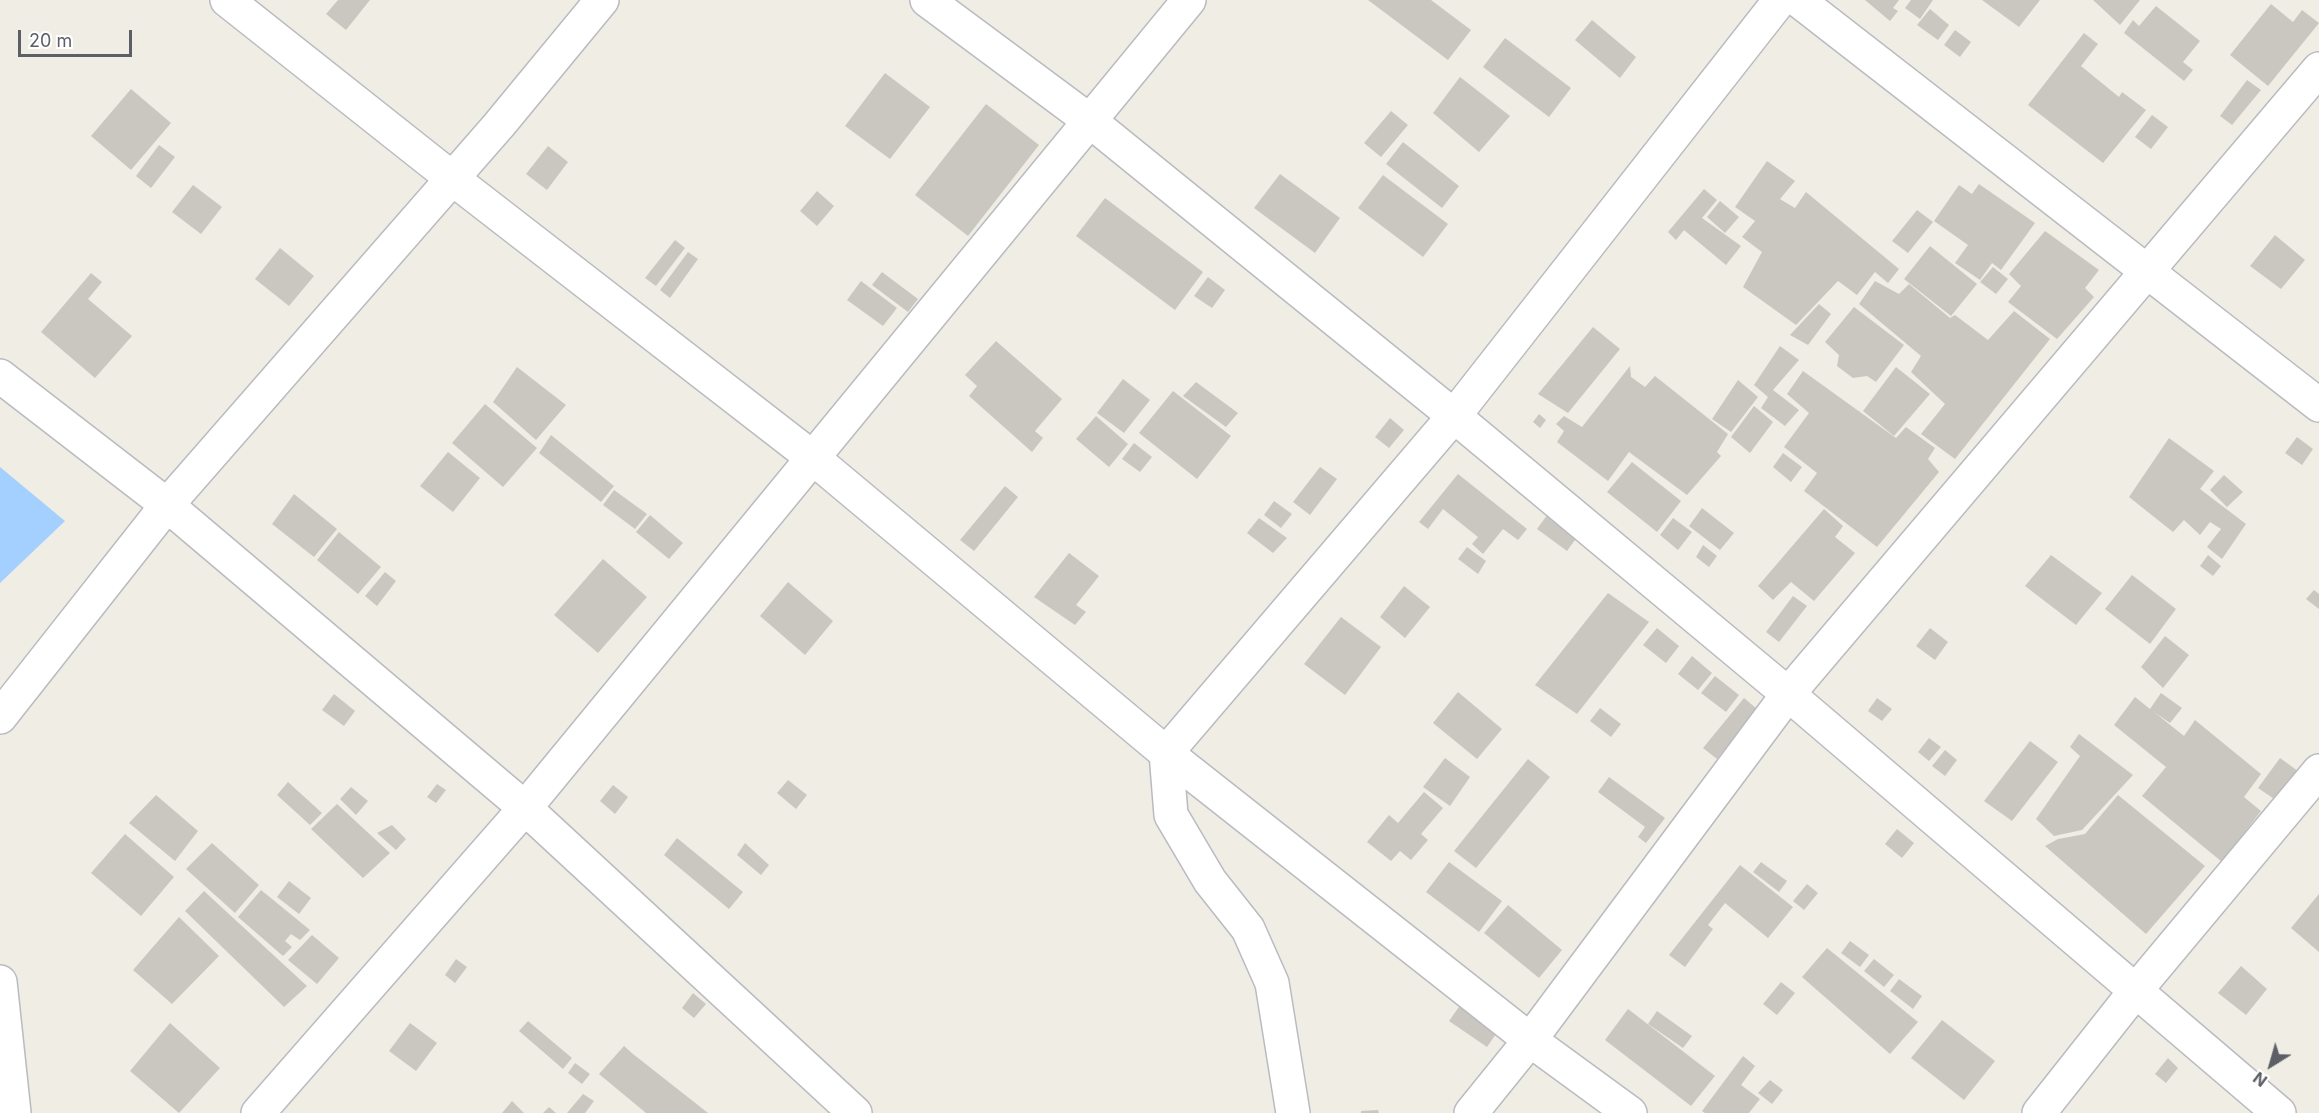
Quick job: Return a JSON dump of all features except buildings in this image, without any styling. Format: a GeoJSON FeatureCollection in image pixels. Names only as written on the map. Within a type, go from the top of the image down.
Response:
{"type":"FeatureCollection","features":[{"type":"Feature","properties":{"kind":"street"},"geometry":{"type":"LineString","coordinates":[[227,0],[453,179],[813,458],[1166,753],[1530,1040],[1630,1113]]}},
{"type":"Feature","properties":{"kind":"street"},"geometry":{"type":"LineString","coordinates":[[0,717],[167,505],[453,179],[602,0]]}},
{"type":"Feature","properties":{"kind":"street"},"geometry":{"type":"LineString","coordinates":[[927,0],[1090,121],[1454,416],[1788,694],[2137,989],[2279,1113]]}},
{"type":"Feature","properties":{"kind":"street"},"geometry":{"type":"LineString","coordinates":[[258,1113],[525,808],[1189,0]]}},
{"type":"Feature","properties":{"kind":"street"},"geometry":{"type":"LineString","coordinates":[[1293,1113],[1272,983],[1248,929],[1210,881],[1171,815],[1166,753],[1454,416],[1780,0]]}},
{"type":"Feature","properties":{"kind":"street"},"geometry":{"type":"LineString","coordinates":[[1798,0],[2319,405]]}},
{"type":"Feature","properties":{"kind":"street"},"geometry":{"type":"LineString","coordinates":[[1471,1113],[1530,1040],[1788,694],[2319,69]]}},
{"type":"Feature","properties":{"kind":"street"},"geometry":{"type":"LineString","coordinates":[[0,376],[167,505],[525,808],[855,1113]]}},
{"type":"Feature","properties":{"kind":"street"},"geometry":{"type":"LineString","coordinates":[[2039,1113],[2137,989],[2319,771]]}},
{"type":"Feature","properties":{"kind":"street"},"geometry":{"type":"LineString","coordinates":[[0,982],[14,1113]]}},
{"type":"Feature","properties":{"kind":"water"},"geometry":{"type":"Polygon","coordinates":[[[0,467],[65,521],[0,583],[0,467]]]}}]}
